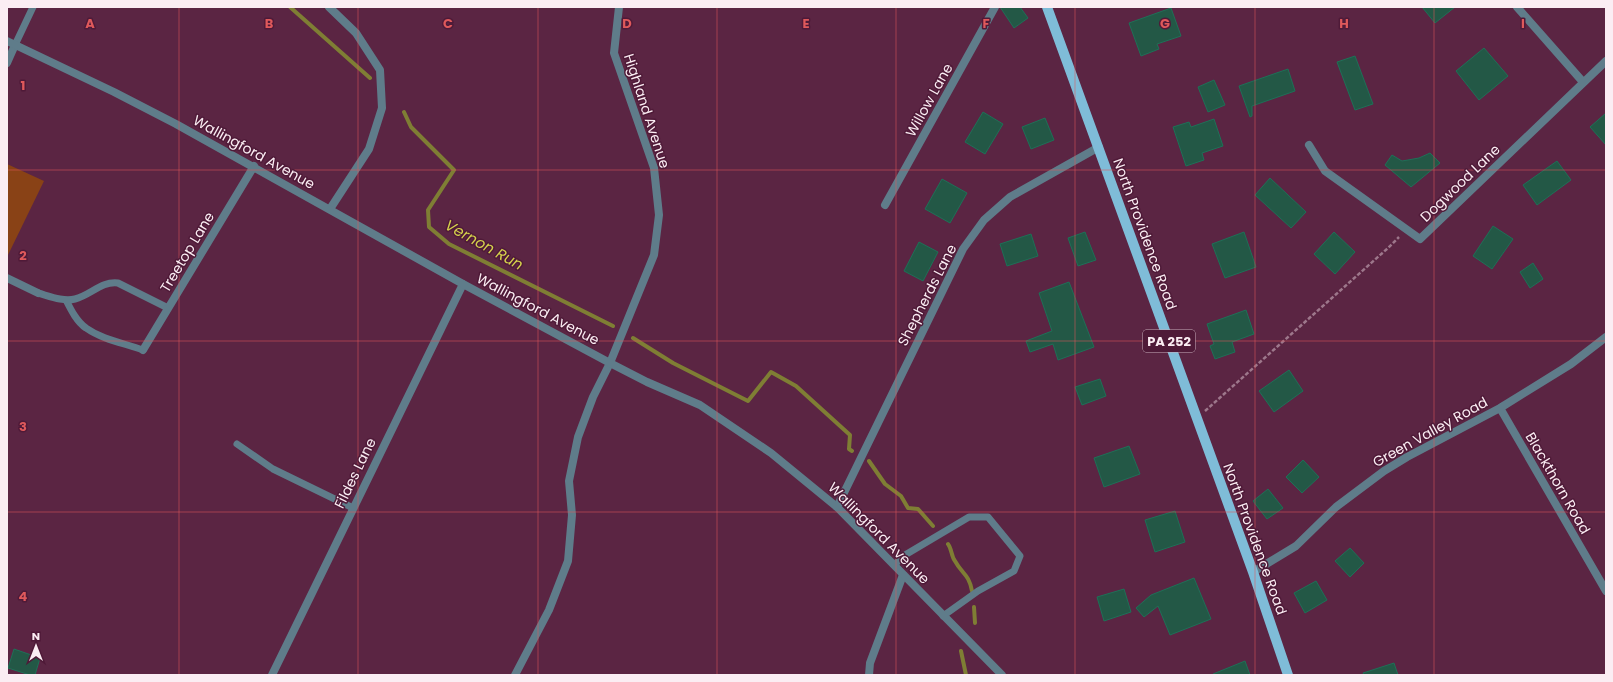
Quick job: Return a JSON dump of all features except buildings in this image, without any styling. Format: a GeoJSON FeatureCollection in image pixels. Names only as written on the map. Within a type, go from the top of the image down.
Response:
{"type":"FeatureCollection","features":[{"type":"Feature","properties":{"kind":"main road","name":"North Providence Road"},"geometry":{"type":"LineString","coordinates":[[1047,7],[1197,418],[1288,675]]}},
{"type":"Feature","properties":{"kind":"street"},"geometry":{"type":"LineString","coordinates":[[329,7],[356,33],[380,70],[382,108],[370,149],[330,209]]}},
{"type":"Feature","properties":{"kind":"street","name":"Highland Avenue"},"geometry":{"type":"LineString","coordinates":[[515,675],[549,610],[568,561],[572,515],[569,482],[578,437],[593,397],[610,363],[654,255],[659,215],[654,168],[614,53],[619,7]]}},
{"type":"Feature","properties":{"kind":"street","name":"Willow Lane"},"geometry":{"type":"LineString","coordinates":[[885,205],[995,7]]}},
{"type":"Feature","properties":{"kind":"street"},"geometry":{"type":"LineString","coordinates":[[1517,7],[1583,82]]}},
{"type":"Feature","properties":{"kind":"street","name":"Wallingford Avenue"},"geometry":{"type":"LineString","coordinates":[[7,41],[114,92],[254,166],[463,284],[610,363],[647,382],[700,405],[771,453],[837,506],[1002,675]]}},
{"type":"Feature","properties":{"kind":"street"},"geometry":{"type":"LineString","coordinates":[[7,63],[15,45]]}},
{"type":"Feature","properties":{"kind":"street","name":"Dogwood Lane"},"geometry":{"type":"LineString","coordinates":[[1309,145],[1325,170],[1420,239],[1606,61]]}},
{"type":"Feature","properties":{"kind":"street","name":"Shepherds Lane"},"geometry":{"type":"LineString","coordinates":[[837,506],[963,249],[984,220],[1010,197],[1099,147]]}},
{"type":"Feature","properties":{"kind":"street","name":"Treetop Lane"},"geometry":{"type":"LineString","coordinates":[[142,350],[254,166]]}},
{"type":"Feature","properties":{"kind":"street"},"geometry":{"type":"LineString","coordinates":[[7,278],[38,293]]}},
{"type":"Feature","properties":{"kind":"street","name":"Fildes Lane"},"geometry":{"type":"LineString","coordinates":[[272,675],[463,284]]}},
{"type":"Feature","properties":{"kind":"street","name":"Green Valley Road"},"geometry":{"type":"LineString","coordinates":[[1252,572],[1282,556],[1296,546],[1336,507],[1384,471],[1407,457],[1500,408],[1571,364],[1606,337]]}},
{"type":"Feature","properties":{"kind":"street","name":"Blackthorn Road"},"geometry":{"type":"LineString","coordinates":[[1500,408],[1606,591]]}},
{"type":"Feature","properties":{"kind":"street"},"geometry":{"type":"LineString","coordinates":[[870,675],[870,663],[903,575]]}},
{"type":"Feature","properties":{"kind":"lane"},"geometry":{"type":"LineString","coordinates":[[15,45],[33,7]]}},
{"type":"Feature","properties":{"kind":"lane"},"geometry":{"type":"LineString","coordinates":[[38,293],[66,300],[76,299],[109,282],[118,283],[168,308]]}},
{"type":"Feature","properties":{"kind":"lane"},"geometry":{"type":"LineString","coordinates":[[66,300],[75,316],[85,328],[101,337],[142,350]]}},
{"type":"Feature","properties":{"kind":"lane"},"geometry":{"type":"LineString","coordinates":[[237,444],[273,469],[353,508]]}},
{"type":"Feature","properties":{"kind":"lane"},"geometry":{"type":"LineString","coordinates":[[894,565],[905,555],[948,531],[969,517],[988,517],[1020,556],[1014,571],[978,591],[943,616]]}},
{"type":"Feature","properties":{"kind":"path"},"geometry":{"type":"LineString","coordinates":[[1197,418],[1388,248],[1407,229]]}},
{"type":"Feature","properties":{"kind":"shaded area"},"geometry":{"type":"Polygon","coordinates":[[[7,164],[44,181],[7,257],[7,164]]]}},
{"type":"Feature","properties":{"kind":"waterway","name":"Vernon Run"},"geometry":{"type":"LineString","coordinates":[[290,7],[370,78]]}},
{"type":"Feature","properties":{"kind":"waterway","name":"Vernon Run"},"geometry":{"type":"LineString","coordinates":[[404,112],[411,127],[454,170],[428,210],[429,227],[449,244],[613,326]]}},
{"type":"Feature","properties":{"kind":"waterway","name":"Vernon Run"},"geometry":{"type":"LineString","coordinates":[[633,338],[673,363],[748,401],[771,372],[796,386],[850,435],[849,449],[852,451]]}},
{"type":"Feature","properties":{"kind":"waterway","name":"Vernon Run"},"geometry":{"type":"LineString","coordinates":[[869,461],[885,484],[901,496],[908,508],[918,509],[933,526]]}},
{"type":"Feature","properties":{"kind":"waterway","name":"Vernon Run"},"geometry":{"type":"LineString","coordinates":[[948,544],[954,559],[967,577],[972,591]]}},
{"type":"Feature","properties":{"kind":"waterway","name":"Vernon Run"},"geometry":{"type":"LineString","coordinates":[[974,607],[975,623]]}},
{"type":"Feature","properties":{"kind":"waterway","name":"Vernon Run"},"geometry":{"type":"LineString","coordinates":[[961,651],[966,675]]}}]}
